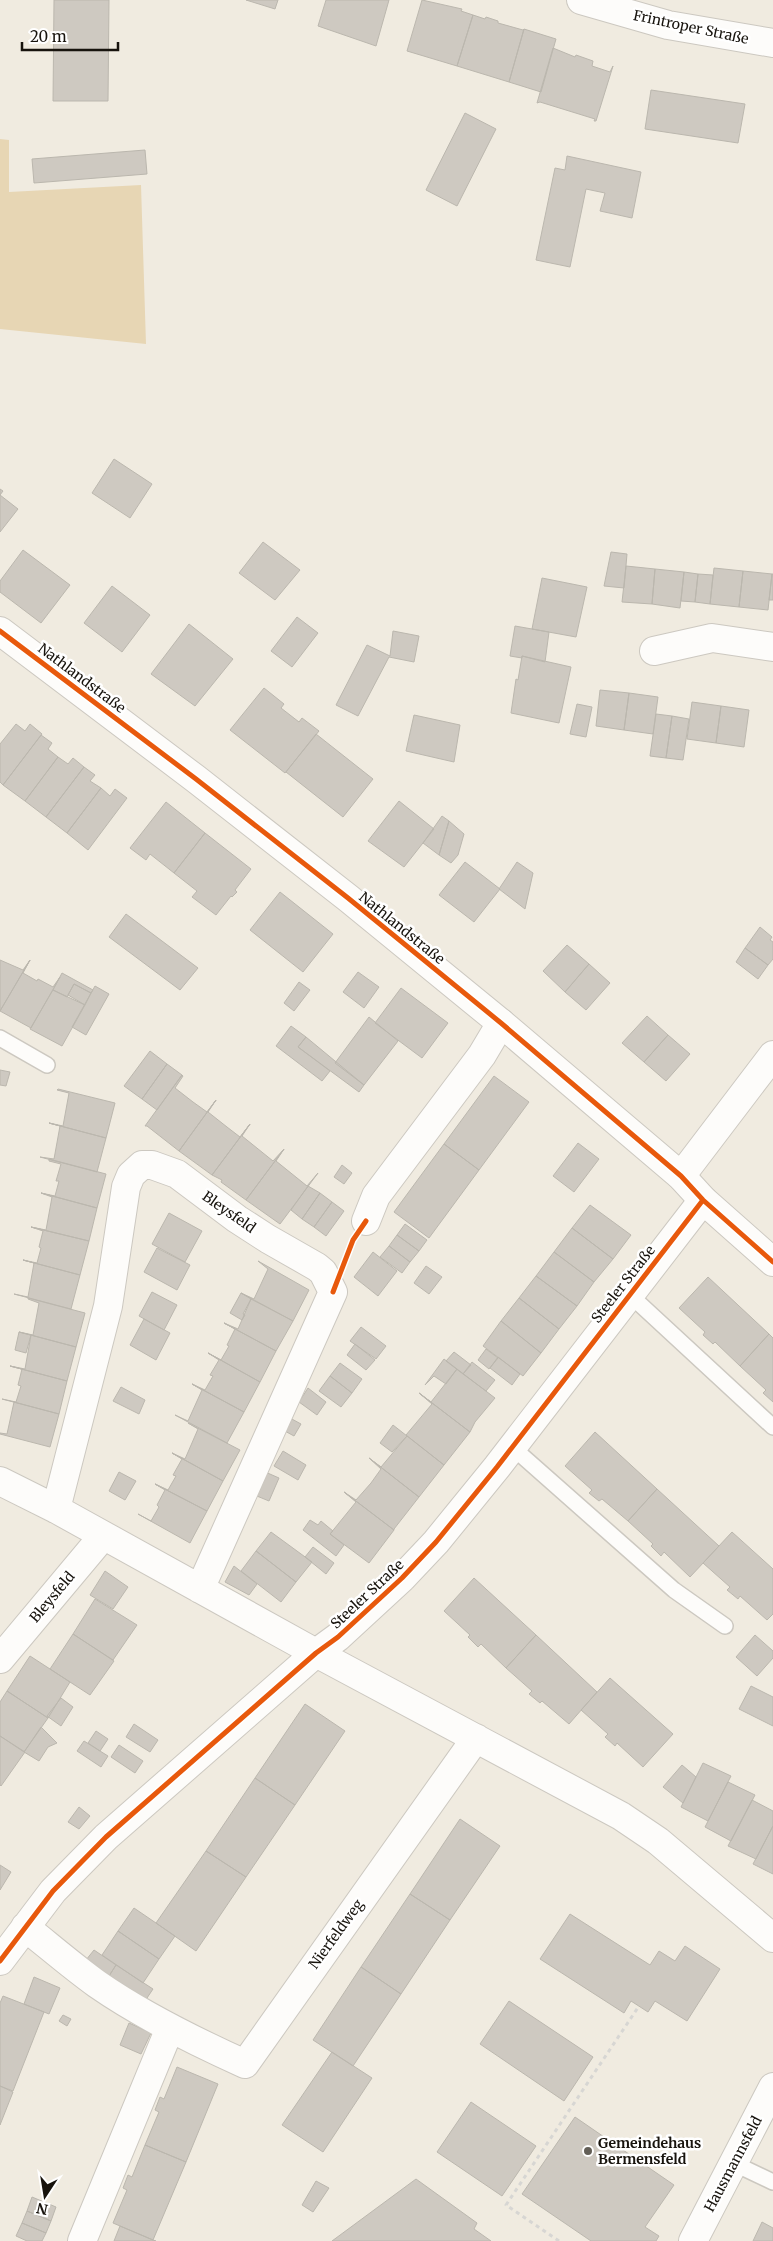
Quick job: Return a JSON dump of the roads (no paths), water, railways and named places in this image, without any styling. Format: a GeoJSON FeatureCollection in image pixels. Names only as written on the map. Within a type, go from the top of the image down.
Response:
{"type":"FeatureCollection","features":[{"type":"Feature","properties":{"kind":"street","name":"Frintroper Straße"},"geometry":{"type":"LineString","coordinates":[[581,0],[668,25],[773,43]]}},
{"type":"Feature","properties":{"kind":"street","name":"Nathlandstraße"},"geometry":{"type":"LineString","coordinates":[[0,631],[212,791],[501,1023],[680,1176],[703,1200],[773,1262]]}},
{"type":"Feature","properties":{"kind":"street"},"geometry":{"type":"LineString","coordinates":[[654,651],[712,638],[773,647]]}},
{"type":"Feature","properties":{"kind":"street"},"geometry":{"type":"LineString","coordinates":[[366,1221],[376,1196],[476,1062],[501,1023]]}},
{"type":"Feature","properties":{"kind":"street"},"geometry":{"type":"LineString","coordinates":[[680,1176],[773,1055]]}},
{"type":"Feature","properties":{"kind":"street","name":"Bleysfeld"},"geometry":{"type":"LineString","coordinates":[[56,1509],[108,1306],[126,1187],[132,1175],[142,1165],[163,1168],[177,1174],[268,1240],[317,1267],[323,1272],[333,1292],[200,1589]]}},
{"type":"Feature","properties":{"kind":"street","name":"Steeler Straße"},"geometry":{"type":"LineString","coordinates":[[0,1961],[59,1885],[106,1837],[316,1652],[338,1637],[416,1564],[453,1522],[703,1200]]}},
{"type":"Feature","properties":{"kind":"street"},"geometry":{"type":"LineString","coordinates":[[0,1481],[56,1509],[643,1830],[773,1938]]}},
{"type":"Feature","properties":{"kind":"street","name":"Bleysfeld"},"geometry":{"type":"LineString","coordinates":[[0,1659],[103,1536]]}},
{"type":"Feature","properties":{"kind":"street","name":"Nierfeldweg"},"geometry":{"type":"LineString","coordinates":[[25,1927],[97,1983],[170,2028],[244,2064],[476,1738]]}},
{"type":"Feature","properties":{"kind":"street"},"geometry":{"type":"LineString","coordinates":[[82,2241],[170,2028]]}},
{"type":"Feature","properties":{"kind":"street","name":"Hausmannsfeld"},"geometry":{"type":"LineString","coordinates":[[693,2241],[773,2087]]}},
{"type":"Feature","properties":{"kind":"lane"},"geometry":{"type":"LineString","coordinates":[[0,1038],[46,1065]]}},
{"type":"Feature","properties":{"kind":"lane"},"geometry":{"type":"LineString","coordinates":[[630,1294],[773,1427]]}},
{"type":"Feature","properties":{"kind":"lane"},"geometry":{"type":"LineString","coordinates":[[511,1446],[674,1590],[726,1626]]}},
{"type":"Feature","properties":{"kind":"lane"},"geometry":{"type":"LineString","coordinates":[[733,2163],[773,2182]]}},
{"type":"Feature","properties":{"kind":"place","name":"Gemeindehaus Bermensfeld"},"geometry":{"type":"Point","coordinates":[588,2151]}}]}
